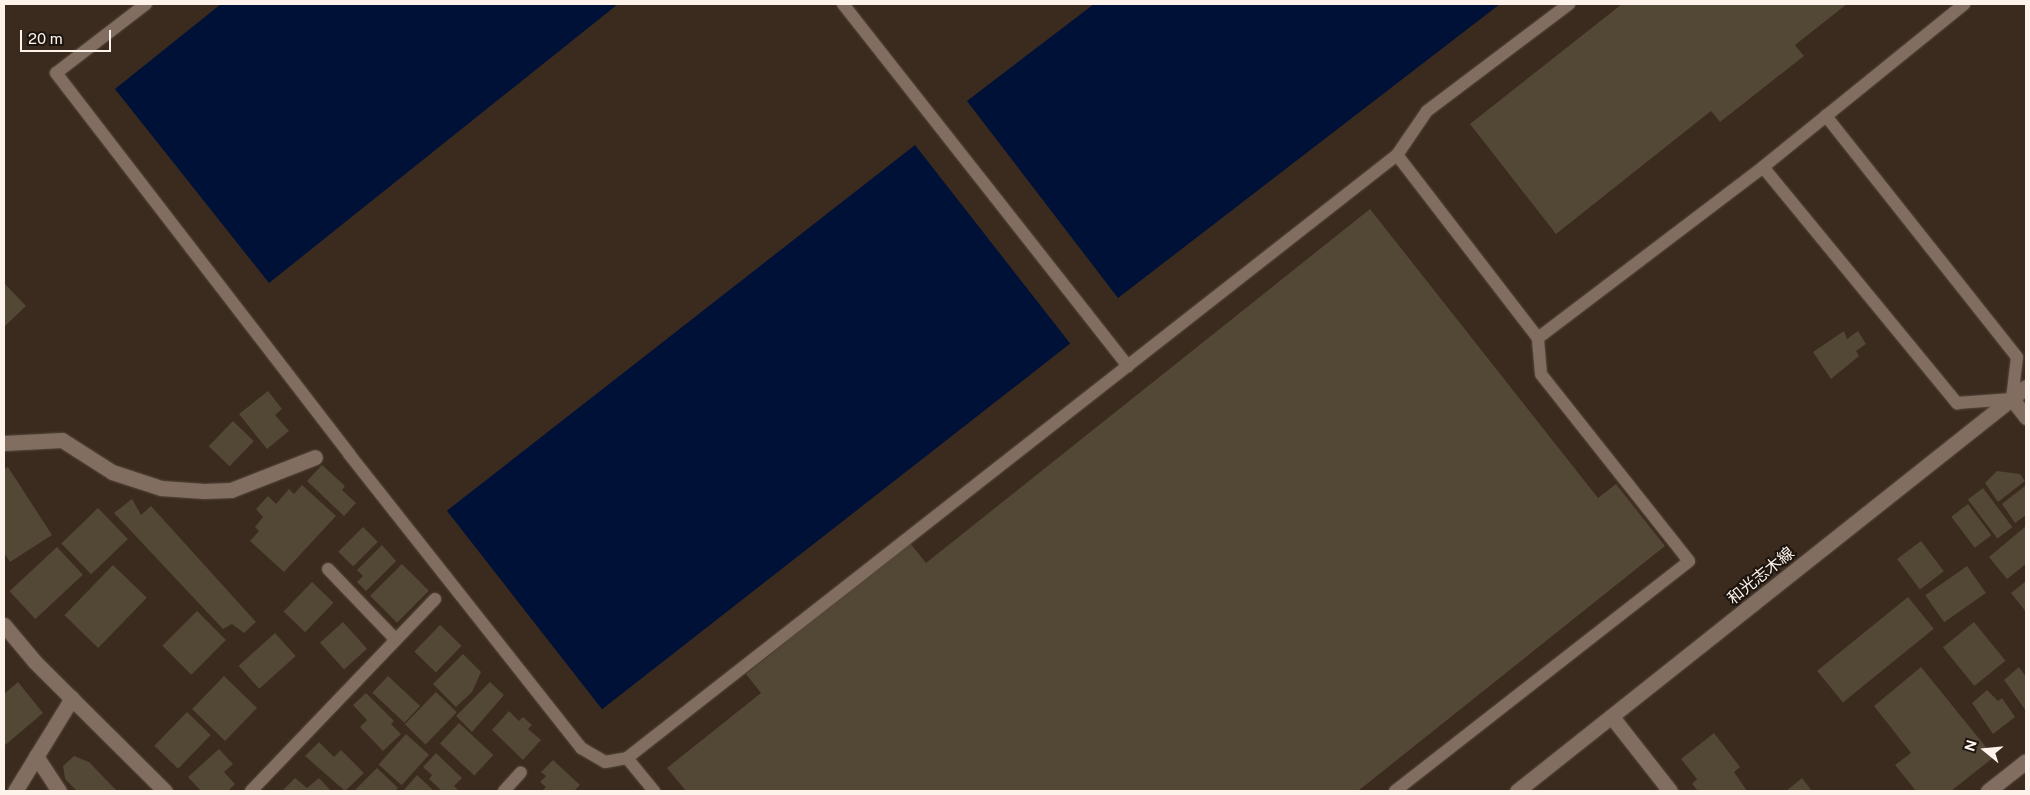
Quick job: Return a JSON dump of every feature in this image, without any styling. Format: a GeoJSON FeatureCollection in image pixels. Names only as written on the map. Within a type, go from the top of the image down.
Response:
{"type":"FeatureCollection","features":[{"type":"Feature","properties":{"kind":"street","name":"和光志木線"},"geometry":{"type":"LineString","coordinates":[[1517,791],[2026,388]]}},
{"type":"Feature","properties":{"kind":"street"},"geometry":{"type":"LineString","coordinates":[[2012,399],[2026,417]]}},
{"type":"Feature","properties":{"kind":"street"},"geometry":{"type":"LineString","coordinates":[[4,443],[62,440],[112,472],[161,488],[204,491],[231,490],[315,457]]}},
{"type":"Feature","properties":{"kind":"street"},"geometry":{"type":"LineString","coordinates":[[4,625],[72,698],[164,791]]}},
{"type":"Feature","properties":{"kind":"street"},"geometry":{"type":"LineString","coordinates":[[15,791],[72,698]]}},
{"type":"Feature","properties":{"kind":"street"},"geometry":{"type":"LineString","coordinates":[[1612,717],[1670,791]]}},
{"type":"Feature","properties":{"kind":"street"},"geometry":{"type":"LineString","coordinates":[[36,756],[59,791]]}},
{"type":"Feature","properties":{"kind":"street"},"geometry":{"type":"LineString","coordinates":[[1995,789],[2026,760]]}},
{"type":"Feature","properties":{"kind":"lane"},"geometry":{"type":"LineString","coordinates":[[146,4],[56,73],[348,454],[581,748],[605,762],[627,758],[1398,155],[1426,111],[1569,4]]}},
{"type":"Feature","properties":{"kind":"lane"},"geometry":{"type":"LineString","coordinates":[[843,4],[1128,366]]}},
{"type":"Feature","properties":{"kind":"lane"},"geometry":{"type":"LineString","coordinates":[[1538,338],[1763,167],[1964,4]]}},
{"type":"Feature","properties":{"kind":"lane"},"geometry":{"type":"LineString","coordinates":[[1763,167],[1957,403],[2012,399],[2017,357],[1826,116]]}},
{"type":"Feature","properties":{"kind":"lane"},"geometry":{"type":"LineString","coordinates":[[1395,791],[1689,561],[1541,374],[1538,338],[1398,155]]}},
{"type":"Feature","properties":{"kind":"lane"},"geometry":{"type":"LineString","coordinates":[[328,569],[396,640]]}},
{"type":"Feature","properties":{"kind":"lane"},"geometry":{"type":"LineString","coordinates":[[251,791],[435,599]]}},
{"type":"Feature","properties":{"kind":"lane"},"geometry":{"type":"LineString","coordinates":[[627,758],[654,791]]}},
{"type":"Feature","properties":{"kind":"lane"},"geometry":{"type":"LineString","coordinates":[[504,791],[521,772]]}},
{"type":"Feature","properties":{"kind":"water"},"geometry":{"type":"Polygon","coordinates":[[[221,4],[618,4],[269,283],[115,89],[221,4]]]}},
{"type":"Feature","properties":{"kind":"water"},"geometry":{"type":"Polygon","coordinates":[[[1094,4],[1500,4],[1118,298],[967,101],[1094,4]]]}},
{"type":"Feature","properties":{"kind":"water"},"geometry":{"type":"Polygon","coordinates":[[[915,145],[1070,344],[602,709],[447,511],[915,145]]]}},
{"type":"Feature","properties":{"kind":"building"},"geometry":{"type":"Polygon","coordinates":[[[1622,4],[1847,4],[1795,45],[1804,56],[1720,122],[1711,111],[1556,234],[1470,124],[1622,4]]]}},
{"type":"Feature","properties":{"kind":"building"},"geometry":{"type":"Polygon","coordinates":[[[1370,209],[1598,498],[1616,484],[1665,546],[1358,791],[686,791],[667,768],[761,693],[746,674],[910,543],[926,563],[1370,209]]]}},
{"type":"Feature","properties":{"kind":"building"},"geometry":{"type":"Polygon","coordinates":[[[4,283],[26,306],[4,327],[4,283]]]}},
{"type":"Feature","properties":{"kind":"building"},"geometry":{"type":"Polygon","coordinates":[[[1844,331],[1847,339],[1858,331],[1866,344],[1856,351],[1859,356],[1831,379],[1813,352],[1844,331]]]}},
{"type":"Feature","properties":{"kind":"building"},"geometry":{"type":"Polygon","coordinates":[[[268,391],[282,409],[275,415],[289,431],[267,449],[239,414],[268,391]]]}},
{"type":"Feature","properties":{"kind":"building"},"geometry":{"type":"Polygon","coordinates":[[[233,421],[254,441],[230,466],[209,446],[233,421]]]}},
{"type":"Feature","properties":{"kind":"building"},"geometry":{"type":"Polygon","coordinates":[[[322,465],[345,486],[342,490],[356,503],[344,516],[307,481],[322,465]]]}},
{"type":"Feature","properties":{"kind":"building"},"geometry":{"type":"Polygon","coordinates":[[[8,467],[52,535],[10,562],[4,553],[4,469],[8,467]]]}},
{"type":"Feature","properties":{"kind":"building"},"geometry":{"type":"Polygon","coordinates":[[[1997,471],[2020,474],[2025,481],[1998,502],[1985,483],[1997,471]]]}},
{"type":"Feature","properties":{"kind":"building"},"geometry":{"type":"Polygon","coordinates":[[[302,485],[336,516],[284,572],[250,541],[259,531],[255,527],[263,517],[256,509],[268,496],[276,504],[289,489],[294,494],[302,485]]]}},
{"type":"Feature","properties":{"kind":"building"},"geometry":{"type":"Polygon","coordinates":[[[2026,485],[2026,515],[2015,523],[2002,504],[2026,485]]]}},
{"type":"Feature","properties":{"kind":"building"},"geometry":{"type":"Polygon","coordinates":[[[1983,488],[2012,527],[1997,539],[1968,499],[1983,488]]]}},
{"type":"Feature","properties":{"kind":"building"},"geometry":{"type":"Polygon","coordinates":[[[132,499],[141,515],[151,506],[256,622],[244,633],[232,624],[223,629],[114,513],[132,499]]]}},
{"type":"Feature","properties":{"kind":"building"},"geometry":{"type":"Polygon","coordinates":[[[1968,504],[1991,535],[1975,548],[1951,517],[1968,504]]]}},
{"type":"Feature","properties":{"kind":"building"},"geometry":{"type":"Polygon","coordinates":[[[98,508],[128,539],[91,574],[61,543],[98,508]]]}},
{"type":"Feature","properties":{"kind":"building"},"geometry":{"type":"Polygon","coordinates":[[[2026,526],[2026,564],[2007,579],[1989,557],[2026,526]]]}},
{"type":"Feature","properties":{"kind":"building"},"geometry":{"type":"Polygon","coordinates":[[[363,527],[378,542],[353,567],[338,552],[363,527]]]}},
{"type":"Feature","properties":{"kind":"building"},"geometry":{"type":"Polygon","coordinates":[[[1921,541],[1944,571],[1920,589],[1897,559],[1921,541]]]}},
{"type":"Feature","properties":{"kind":"building"},"geometry":{"type":"Polygon","coordinates":[[[382,545],[396,561],[366,591],[357,582],[363,576],[357,570],[382,545]]]}},
{"type":"Feature","properties":{"kind":"building"},"geometry":{"type":"Polygon","coordinates":[[[57,547],[83,575],[35,619],[9,591],[57,547]]]}},
{"type":"Feature","properties":{"kind":"building"},"geometry":{"type":"Polygon","coordinates":[[[402,564],[429,591],[397,623],[370,596],[402,564]]]}},
{"type":"Feature","properties":{"kind":"building"},"geometry":{"type":"Polygon","coordinates":[[[113,565],[147,598],[98,648],[64,615],[113,565]]]}},
{"type":"Feature","properties":{"kind":"building"},"geometry":{"type":"Polygon","coordinates":[[[1967,566],[1986,593],[1944,622],[1925,595],[1967,566]]]}},
{"type":"Feature","properties":{"kind":"building"},"geometry":{"type":"Polygon","coordinates":[[[2026,581],[2026,612],[2011,593],[2026,581]]]}},
{"type":"Feature","properties":{"kind":"building"},"geometry":{"type":"Polygon","coordinates":[[[312,582],[334,603],[305,632],[284,611],[312,582]]]}},
{"type":"Feature","properties":{"kind":"building"},"geometry":{"type":"Polygon","coordinates":[[[1908,597],[1934,629],[1843,702],[1817,671],[1908,597]]]}},
{"type":"Feature","properties":{"kind":"building"},"geometry":{"type":"Polygon","coordinates":[[[197,611],[226,640],[191,675],[162,646],[197,611]]]}},
{"type":"Feature","properties":{"kind":"building"},"geometry":{"type":"Polygon","coordinates":[[[343,622],[367,649],[344,669],[320,643],[343,622]]]}},
{"type":"Feature","properties":{"kind":"building"},"geometry":{"type":"Polygon","coordinates":[[[1974,622],[2005,661],[1974,686],[1943,647],[1974,622]]]}},
{"type":"Feature","properties":{"kind":"building"},"geometry":{"type":"Polygon","coordinates":[[[440,625],[462,646],[436,672],[414,652],[440,625]]]}},
{"type":"Feature","properties":{"kind":"building"},"geometry":{"type":"Polygon","coordinates":[[[275,633],[296,656],[259,689],[239,666],[275,633]]]}},
{"type":"Feature","properties":{"kind":"building"},"geometry":{"type":"Polygon","coordinates":[[[463,654],[481,672],[472,692],[456,707],[433,684],[463,654]]]}},
{"type":"Feature","properties":{"kind":"building"},"geometry":{"type":"Polygon","coordinates":[[[1921,667],[1994,757],[1951,791],[1916,791],[1895,765],[1911,753],[1874,706],[1921,667]]]}},
{"type":"Feature","properties":{"kind":"building"},"geometry":{"type":"Polygon","coordinates":[[[2019,667],[2026,677],[2026,711],[2004,680],[2019,667]]]}},
{"type":"Feature","properties":{"kind":"building"},"geometry":{"type":"Polygon","coordinates":[[[224,676],[257,708],[225,741],[192,709],[224,676]]]}},
{"type":"Feature","properties":{"kind":"building"},"geometry":{"type":"Polygon","coordinates":[[[388,676],[420,706],[404,723],[372,693],[388,676]]]}},
{"type":"Feature","properties":{"kind":"building"},"geometry":{"type":"Polygon","coordinates":[[[18,682],[43,713],[4,746],[4,694],[18,682]]]}},
{"type":"Feature","properties":{"kind":"building"},"geometry":{"type":"Polygon","coordinates":[[[490,682],[504,695],[472,732],[456,716],[490,682]]]}},
{"type":"Feature","properties":{"kind":"building"},"geometry":{"type":"Polygon","coordinates":[[[1987,690],[1998,701],[2002,698],[2015,717],[1993,734],[1972,703],[1987,690]]]}},
{"type":"Feature","properties":{"kind":"building"},"geometry":{"type":"Polygon","coordinates":[[[436,692],[457,712],[426,745],[405,724],[436,692]]]}},
{"type":"Feature","properties":{"kind":"building"},"geometry":{"type":"Polygon","coordinates":[[[366,693],[394,721],[391,724],[401,734],[383,751],[360,727],[367,720],[353,705],[366,693]]]}},
{"type":"Feature","properties":{"kind":"building"},"geometry":{"type":"Polygon","coordinates":[[[509,711],[519,721],[523,717],[532,725],[528,729],[541,740],[523,760],[492,730],[509,711]]]}},
{"type":"Feature","properties":{"kind":"building"},"geometry":{"type":"Polygon","coordinates":[[[187,712],[211,735],[178,769],[154,746],[187,712]]]}},
{"type":"Feature","properties":{"kind":"building"},"geometry":{"type":"Polygon","coordinates":[[[459,723],[493,755],[474,776],[440,743],[459,723]]]}},
{"type":"Feature","properties":{"kind":"building"},"geometry":{"type":"Polygon","coordinates":[[[1714,733],[1740,767],[1734,772],[1747,791],[1698,791],[1692,784],[1697,779],[1681,759],[1714,733]]]}},
{"type":"Feature","properties":{"kind":"building"},"geometry":{"type":"Polygon","coordinates":[[[406,734],[429,755],[402,785],[379,764],[406,734]]]}},
{"type":"Feature","properties":{"kind":"building"},"geometry":{"type":"Polygon","coordinates":[[[319,742],[334,757],[341,750],[364,773],[345,791],[305,756],[319,742]]]}},
{"type":"Feature","properties":{"kind":"building"},"geometry":{"type":"Polygon","coordinates":[[[219,749],[233,764],[224,772],[235,784],[228,791],[201,791],[188,777],[219,749]]]}},
{"type":"Feature","properties":{"kind":"building"},"geometry":{"type":"Polygon","coordinates":[[[436,753],[462,778],[454,786],[459,791],[442,791],[429,779],[432,775],[423,767],[436,753]]]}},
{"type":"Feature","properties":{"kind":"building"},"geometry":{"type":"Polygon","coordinates":[[[74,756],[89,762],[117,791],[77,791],[65,779],[63,766],[74,756]]]}},
{"type":"Feature","properties":{"kind":"building"},"geometry":{"type":"Polygon","coordinates":[[[553,760],[580,785],[574,791],[542,791],[546,787],[540,782],[546,776],[541,772],[553,760]]]}},
{"type":"Feature","properties":{"kind":"building"},"geometry":{"type":"Polygon","coordinates":[[[377,768],[398,788],[395,791],[354,791],[377,768]]]}},
{"type":"Feature","properties":{"kind":"building"},"geometry":{"type":"Polygon","coordinates":[[[417,775],[434,791],[403,791],[417,775]]]}},
{"type":"Feature","properties":{"kind":"building"},"geometry":{"type":"Polygon","coordinates":[[[295,778],[307,788],[319,778],[331,791],[282,791],[295,778]]]}},
{"type":"Feature","properties":{"kind":"building"},"geometry":{"type":"Polygon","coordinates":[[[1802,778],[1812,791],[1786,791],[1802,778]]]}}]}
